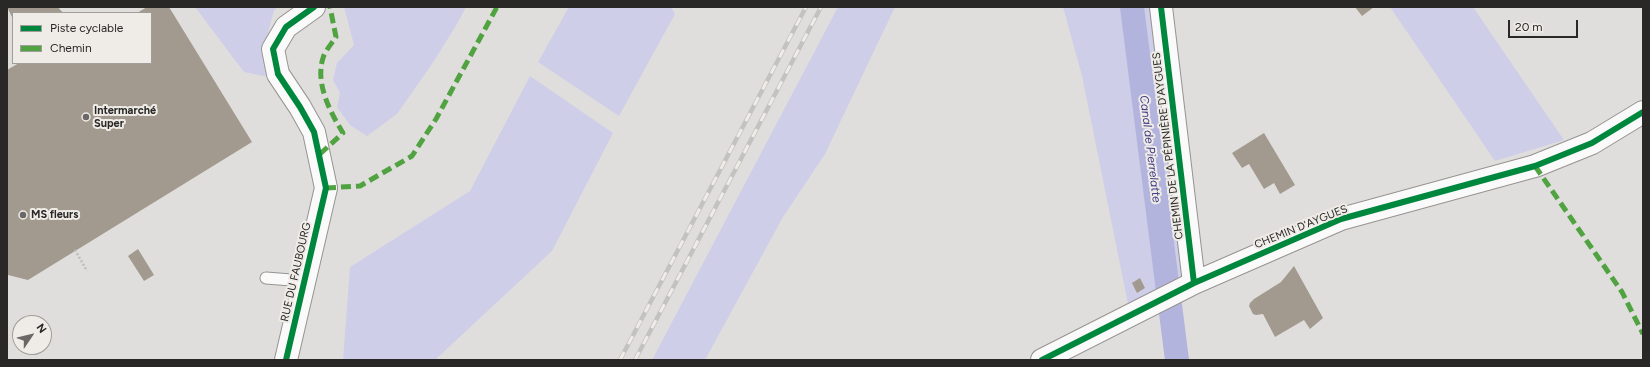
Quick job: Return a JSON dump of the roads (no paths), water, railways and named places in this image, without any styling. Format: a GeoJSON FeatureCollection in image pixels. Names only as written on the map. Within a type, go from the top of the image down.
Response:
{"type":"FeatureCollection","features":[{"type":"Feature","properties":{"kind":"street","name":"RUE DU FAUBOURG"},"geometry":{"type":"LineString","coordinates":[[286,360],[326,188],[314,132],[300,107],[278,74],[273,49],[286,27],[314,7]]}},
{"type":"Feature","properties":{"kind":"street","name":"CHEMIN DE LA PÉPINIÈRE D'AYGUES"},"geometry":{"type":"LineString","coordinates":[[1161,7],[1194,283]]}},
{"type":"Feature","properties":{"kind":"street","name":"CHEMIN D'AYGUES"},"geometry":{"type":"LineString","coordinates":[[1042,360],[1194,283],[1342,219],[1535,166],[1592,143],[1643,112]]}},
{"type":"Feature","properties":{"kind":"lane"},"geometry":{"type":"LineString","coordinates":[[266,278],[304,281]]}},
{"type":"Feature","properties":{"kind":"waterway","name":"Canal de Pierrelatte"},"geometry":{"type":"LineString","coordinates":[[1132,7],[1168,291]]}},
{"type":"Feature","properties":{"kind":"waterway","name":"Canal de Pierrelatte"},"geometry":{"type":"LineString","coordinates":[[1170,305],[1177,360]]}},
{"type":"Feature","properties":{"kind":"railway"},"geometry":{"type":"LineString","coordinates":[[620,360],[806,7]]}},
{"type":"Feature","properties":{"kind":"railway"},"geometry":{"type":"LineString","coordinates":[[635,360],[821,7]]}},
{"type":"Feature","properties":{"kind":"place","name":"Intermarché Super"},"geometry":{"type":"Point","coordinates":[86,117]}},
{"type":"Feature","properties":{"kind":"place","name":"MS fleurs"},"geometry":{"type":"Point","coordinates":[23,215]}}]}
